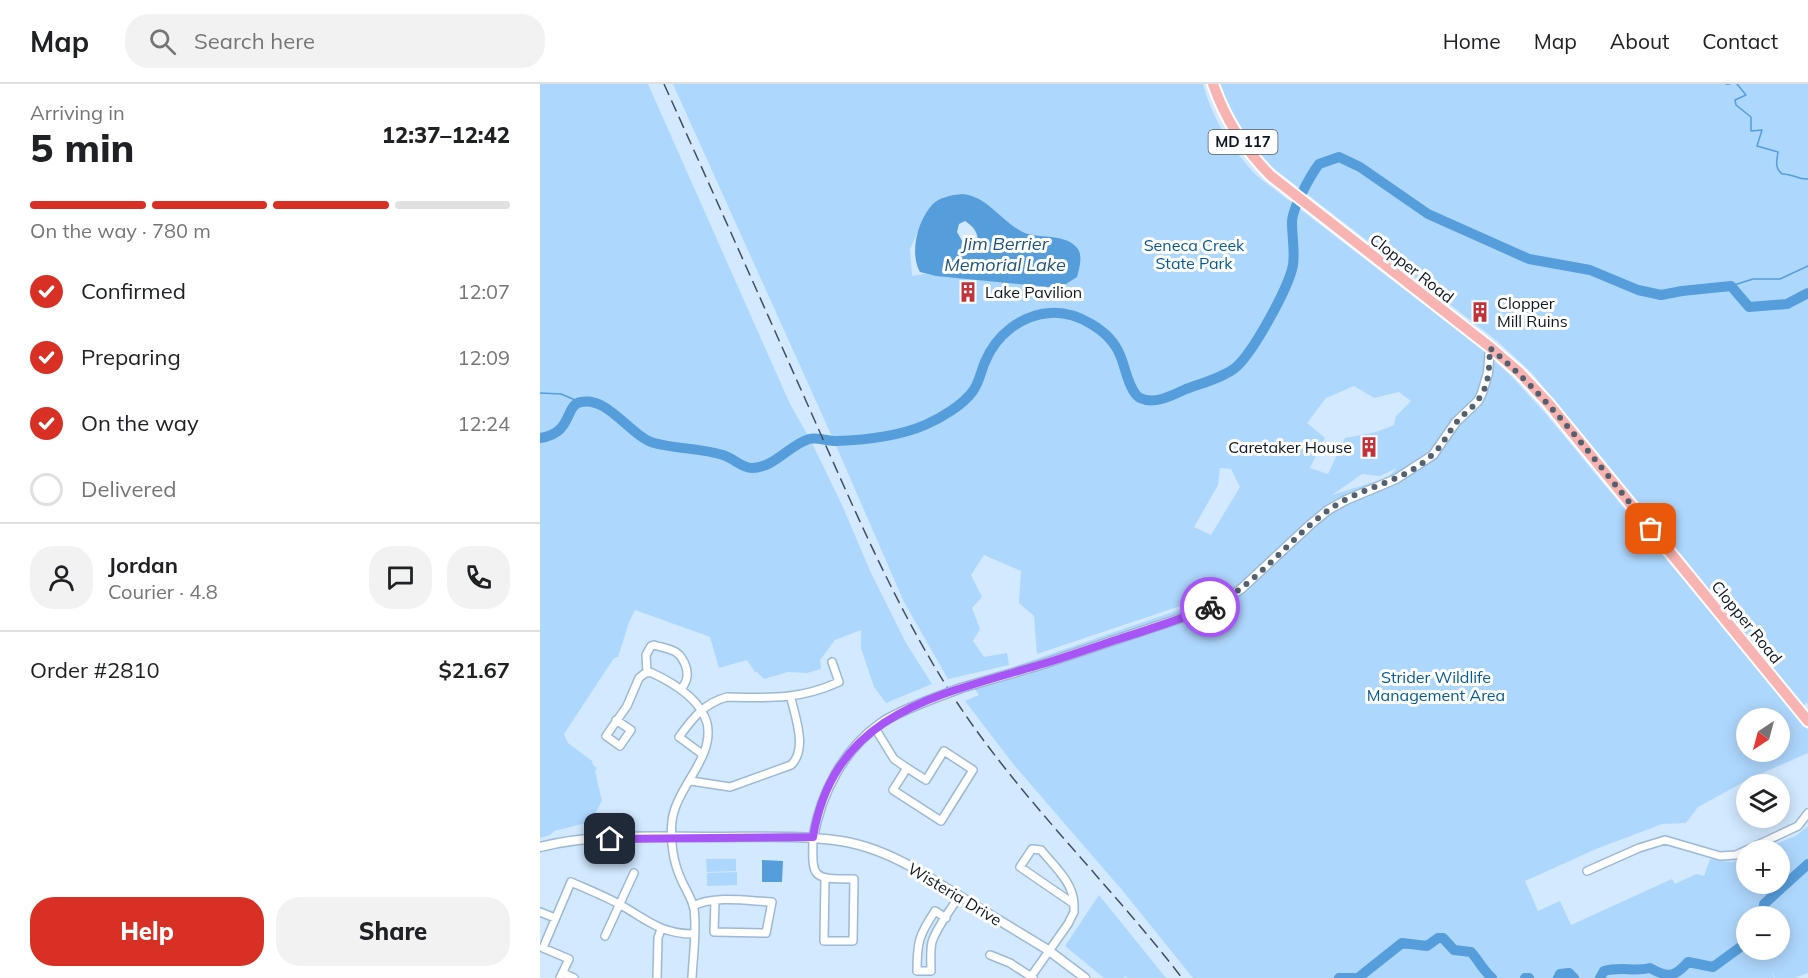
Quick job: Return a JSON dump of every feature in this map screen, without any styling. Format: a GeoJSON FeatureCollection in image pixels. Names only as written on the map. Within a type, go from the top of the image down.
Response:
{"type":"FeatureCollection","features":[{"type":"Feature","properties":{"kind":"main road","name":"Clopper Road"},"geometry":{"type":"LineString","coordinates":[[1213,84],[1222,108],[1245,146],[1264,169],[1490,348],[1519,372],[1548,403],[1808,721]]}},
{"type":"Feature","properties":{"kind":"street"},"geometry":{"type":"LineString","coordinates":[[825,878],[824,941],[853,941],[854,879],[825,878],[816,873],[812,867],[813,837],[820,807],[830,783],[856,745],[875,728],[893,716],[961,688],[1049,662],[1196,613],[1224,600],[1249,582],[1328,510],[1346,500],[1396,480],[1433,455],[1456,422],[1482,393],[1488,373],[1490,348]]}},
{"type":"Feature","properties":{"kind":"street"},"geometry":{"type":"LineString","coordinates":[[647,673],[646,655],[651,646],[676,651],[683,657],[688,673],[688,678],[681,690]]}},
{"type":"Feature","properties":{"kind":"street"},"geometry":{"type":"LineString","coordinates":[[702,754],[679,737],[695,715],[702,710],[727,697],[791,698],[812,693],[839,682],[832,662]]}},
{"type":"Feature","properties":{"kind":"street"},"geometry":{"type":"LineString","coordinates":[[616,720],[627,706],[639,678],[647,673],[660,677],[681,690],[702,710],[709,735],[691,781],[672,819],[672,837],[678,872],[693,906],[692,978]]}},
{"type":"Feature","properties":{"kind":"street"},"geometry":{"type":"LineString","coordinates":[[691,781],[730,786],[791,765],[799,753],[799,737],[791,698]]}},
{"type":"Feature","properties":{"kind":"street"},"geometry":{"type":"LineString","coordinates":[[875,728],[894,759],[926,780],[944,751],[974,770],[941,821],[893,790],[907,768]]}},
{"type":"Feature","properties":{"kind":"street"},"geometry":{"type":"LineString","coordinates":[[1587,872],[1639,848],[1665,840],[1720,856],[1736,855],[1798,826],[1808,813]]}},
{"type":"Feature","properties":{"kind":"street","name":"Wisteria Drive"},"geometry":{"type":"LineString","coordinates":[[540,847],[589,839],[672,837],[813,837],[860,846],[893,856],[1048,950],[1085,978]]}},
{"type":"Feature","properties":{"kind":"street"},"geometry":{"type":"LineString","coordinates":[[990,955],[1010,963],[1032,977],[1074,912],[1074,904],[1074,894],[1070,885],[1041,850],[1032,849],[1020,867],[1074,904]]}},
{"type":"Feature","properties":{"kind":"street"},"geometry":{"type":"LineString","coordinates":[[605,936],[634,873]]}},
{"type":"Feature","properties":{"kind":"street"},"geometry":{"type":"LineString","coordinates":[[574,978],[562,975],[569,959],[543,948],[572,882],[620,904],[661,929],[680,934],[693,934]]}},
{"type":"Feature","properties":{"kind":"street"},"geometry":{"type":"LineString","coordinates":[[946,918],[935,911],[923,929],[916,949],[916,972],[931,971],[933,939],[946,918],[959,896]]}},
{"type":"Feature","properties":{"kind":"street"},"geometry":{"type":"LineString","coordinates":[[693,906],[715,901],[772,902],[766,933],[714,933],[715,901]]}},
{"type":"Feature","properties":{"kind":"street"},"geometry":{"type":"LineString","coordinates":[[540,912],[555,918]]}},
{"type":"Feature","properties":{"kind":"street"},"geometry":{"type":"LineString","coordinates":[[657,978],[658,938],[661,929]]}},
{"type":"Feature","properties":{"kind":"green space"},"geometry":{"type":"Polygon","coordinates":[[[540,84],[648,84],[790,404],[810,439],[871,573],[906,643],[932,684],[886,703],[874,687],[861,648],[861,630],[835,640],[820,660],[821,669],[807,673],[788,672],[764,679],[755,672],[747,660],[719,668],[710,637],[635,610],[618,657],[614,658],[564,734],[568,743],[592,761],[597,768],[595,771],[602,801],[590,822],[554,831],[540,838],[540,84]]]}},
{"type":"Feature","properties":{"kind":"green space"},"geometry":{"type":"Polygon","coordinates":[[[673,84],[1203,84],[1224,133],[1257,176],[1484,351],[1514,379],[1545,413],[1790,708],[1736,708],[1736,762],[1787,762],[1760,774],[1736,774],[1736,786],[1698,807],[1686,823],[1662,824],[1596,849],[1525,881],[1538,911],[1560,901],[1571,925],[1672,879],[1675,884],[1696,874],[1704,876],[1710,859],[1736,861],[1736,894],[1790,894],[1790,840],[1785,840],[1797,835],[1808,826],[1808,973],[1794,978],[1775,978],[1771,970],[1774,978],[1193,978],[1122,890],[1014,765],[965,701],[979,695],[970,682],[1222,595],[1231,586],[1216,594],[1037,654],[1034,616],[1019,603],[1021,571],[984,555],[971,575],[982,597],[972,608],[980,629],[973,641],[984,657],[1007,653],[1009,665],[948,679],[904,602],[673,84]],[[962,194],[944,197],[926,214],[910,249],[912,276],[925,274],[1048,287],[1066,284],[1057,238],[1025,233],[979,200],[962,194]],[[1354,386],[1326,398],[1307,423],[1325,438],[1310,468],[1328,474],[1345,438],[1376,432],[1394,425],[1396,416],[1411,401],[1399,392],[1374,398],[1354,386]],[[1220,468],[1218,485],[1194,527],[1211,535],[1240,487],[1231,469],[1220,468]],[[1397,468],[1380,476],[1362,474],[1332,495],[1387,478],[1397,468]]]}},
{"type":"Feature","properties":{"kind":"green space"},"geometry":{"type":"Polygon","coordinates":[[[1219,84],[1808,84],[1808,704],[1806,702],[1804,706],[1532,373],[1496,340],[1263,160],[1232,115],[1219,84]]]}},
{"type":"Feature","properties":{"kind":"green space"},"geometry":{"type":"Polygon","coordinates":[[[1790,708],[1808,730],[1808,753],[1790,761],[1790,708]]]}},
{"type":"Feature","properties":{"kind":"green space"},"geometry":{"type":"Polygon","coordinates":[[[706,859],[736,859],[736,871],[707,872],[706,859]]]}},
{"type":"Feature","properties":{"kind":"green space"},"geometry":{"type":"Polygon","coordinates":[[[737,872],[737,885],[707,886],[707,873],[737,872]]]}},
{"type":"Feature","properties":{"kind":"green space"},"geometry":{"type":"Polygon","coordinates":[[[1099,895],[1166,978],[1128,978],[1126,976],[1104,978],[1065,946],[1099,895]]]}},
{"type":"Feature","properties":{"kind":"water","name":"Jim Berrier Memorial Lake"},"geometry":{"type":"Polygon","coordinates":[[[962,194],[980,200],[1025,233],[1060,238],[1073,244],[1080,256],[1077,277],[1066,284],[1048,287],[936,276],[920,272],[915,256],[915,246],[919,228],[927,211],[938,200],[962,194]],[[965,221],[959,224],[957,232],[965,246],[973,248],[978,243],[977,236],[965,221]]]}},
{"type":"Feature","properties":{"kind":"water"},"geometry":{"type":"Polygon","coordinates":[[[762,860],[783,861],[782,882],[762,882],[762,860]]]}},
{"type":"Feature","properties":{"kind":"waterway"},"geometry":{"type":"LineString","coordinates":[[1737,84],[1746,95],[1735,100],[1736,105],[1751,117],[1751,131],[1762,130],[1757,146],[1778,152],[1777,166],[1782,174],[1808,179]]}},
{"type":"Feature","properties":{"kind":"waterway"},"geometry":{"type":"LineString","coordinates":[[540,438],[558,431],[572,408],[581,402],[591,402],[610,410],[636,433],[654,443],[727,456],[752,468],[767,464],[809,439],[859,440],[904,432],[931,422],[958,406],[975,388],[990,352],[1003,335],[1020,322],[1050,313],[1070,315],[1100,330],[1115,346],[1133,390],[1140,398],[1158,400],[1170,396],[1230,372],[1251,349],[1269,319],[1290,275],[1294,260],[1292,222],[1298,201],[1319,164],[1339,157],[1360,167],[1428,214],[1529,259],[1590,270],[1638,290],[1661,295],[1731,286],[1749,307],[1787,304],[1808,293]]}},
{"type":"Feature","properties":{"kind":"waterway"},"geometry":{"type":"LineString","coordinates":[[1731,286],[1753,279],[1780,279],[1808,266]]}},
{"type":"Feature","properties":{"kind":"waterway"},"geometry":{"type":"LineString","coordinates":[[540,393],[561,394],[580,402]]}},
{"type":"Feature","properties":{"kind":"waterway"},"geometry":{"type":"LineString","coordinates":[[1764,906],[1808,864]]}},
{"type":"Feature","properties":{"kind":"waterway"},"geometry":{"type":"LineString","coordinates":[[1358,978],[1402,943],[1427,946],[1438,938],[1443,938],[1454,950],[1471,952],[1492,978]]}},
{"type":"Feature","properties":{"kind":"waterway"},"geometry":{"type":"LineString","coordinates":[[1600,978],[1604,971],[1616,969],[1650,968],[1670,975],[1675,974],[1688,962],[1713,967],[1736,950]]}},
{"type":"Feature","properties":{"kind":"waterway"},"geometry":{"type":"LineString","coordinates":[[1558,978],[1560,974],[1569,973],[1574,978]]}},
{"type":"Feature","properties":{"kind":"waterway"},"geometry":{"type":"LineString","coordinates":[[1339,978],[1353,978]]}},
{"type":"Feature","properties":{"kind":"railway"},"geometry":{"type":"LineString","coordinates":[[664,84],[865,531],[915,633],[934,666],[954,698],[1007,771],[1182,978]]}},
{"type":"Feature","properties":{"kind":"way so far"},"geometry":{"type":"LineString","coordinates":[[1210,607],[1241,589],[1328,510],[1346,500],[1396,480],[1433,455],[1456,422],[1478,401],[1486,385],[1490,348],[1519,372],[1548,403],[1651,529]]}},
{"type":"Feature","properties":{"kind":"place","name":"Lake Pavilion"},"geometry":{"type":"Point","coordinates":[968,292]}},
{"type":"Feature","properties":{"kind":"place","name":"Clopper Mill Ruins"},"geometry":{"type":"Point","coordinates":[1480,312]}},
{"type":"Feature","properties":{"kind":"place","name":"Caretaker House"},"geometry":{"type":"Point","coordinates":[1369,447]}},
{"type":"Feature","properties":{"kind":"route"},"geometry":{"type":"LineString","coordinates":[[610,839],[813,837],[820,807],[830,783],[846,758],[856,745],[875,728],[893,716],[961,688],[1037,666],[1210,607]]}},
{"type":"Feature","properties":{"kind":"park label","name":"Seneca Creek State Park"},"geometry":{"type":"Point","coordinates":[1194,254]}},
{"type":"Feature","properties":{"kind":"park label","name":"Strider Wildlife Management Area"},"geometry":{"type":"Point","coordinates":[1436,686]}}]}
